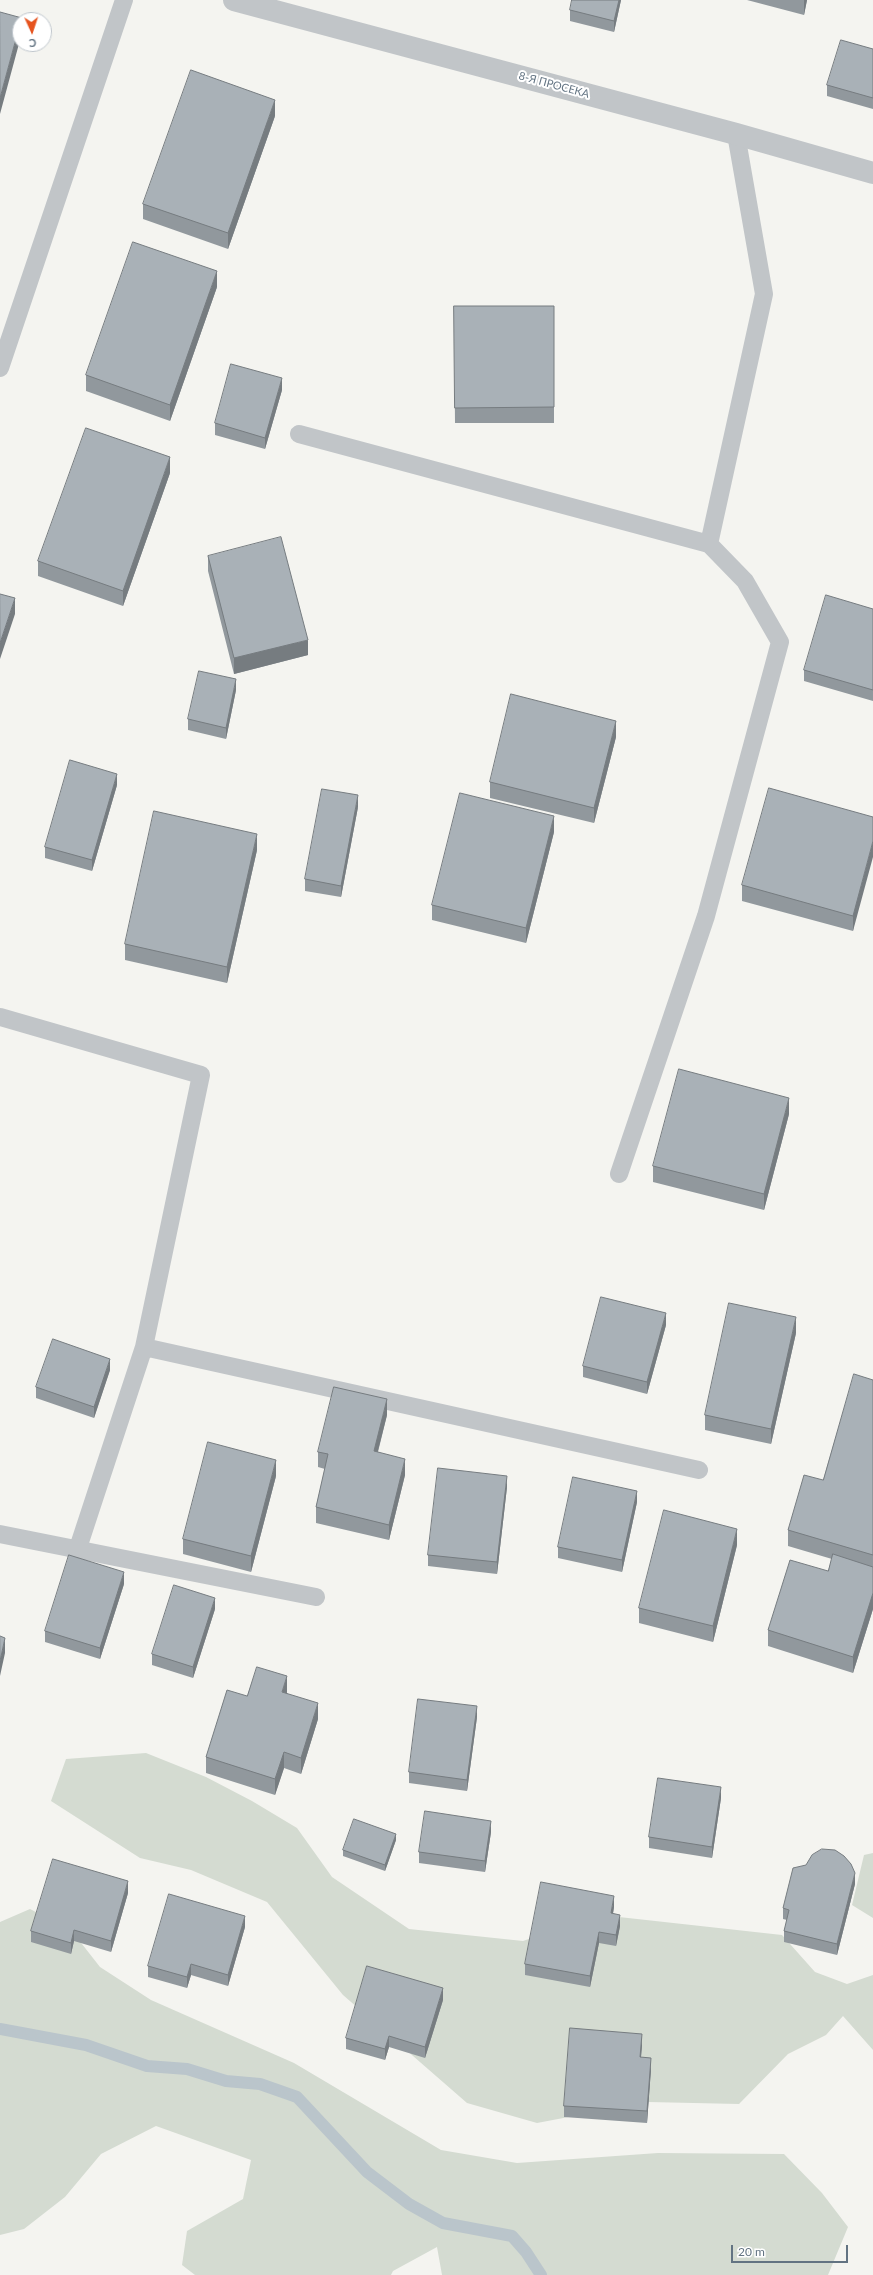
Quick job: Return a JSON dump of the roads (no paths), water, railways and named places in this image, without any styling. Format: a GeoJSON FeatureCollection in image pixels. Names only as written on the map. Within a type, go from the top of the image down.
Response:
{"type":"FeatureCollection","features":[{"type":"Feature","properties":{"kind":"street","name":"8-Я ПРОСЕКА"},"geometry":{"type":"LineString","coordinates":[[234,0],[736,134],[873,173]]}},
{"type":"Feature","properties":{"kind":"lane"},"geometry":{"type":"LineString","coordinates":[[0,368],[124,0]]}},
{"type":"Feature","properties":{"kind":"lane"},"geometry":{"type":"LineString","coordinates":[[709,544],[764,294],[736,134]]}},
{"type":"Feature","properties":{"kind":"lane"},"geometry":{"type":"LineString","coordinates":[[299,434],[709,544],[745,581],[780,642],[706,916],[619,1174]]}},
{"type":"Feature","properties":{"kind":"lane"},"geometry":{"type":"LineString","coordinates":[[0,1017],[201,1075],[144,1347],[78,1548]]}},
{"type":"Feature","properties":{"kind":"lane"},"geometry":{"type":"LineString","coordinates":[[144,1347],[699,1470]]}},
{"type":"Feature","properties":{"kind":"lane"},"geometry":{"type":"LineString","coordinates":[[0,1534],[78,1548],[316,1598]]}},
{"type":"Feature","properties":{"kind":"waterway"},"geometry":{"type":"LineString","coordinates":[[0,2029],[86,2045],[147,2066],[187,2069],[226,2081],[260,2084],[297,2097],[367,2172],[409,2204],[443,2223],[512,2236],[526,2252],[541,2275]]}}]}
